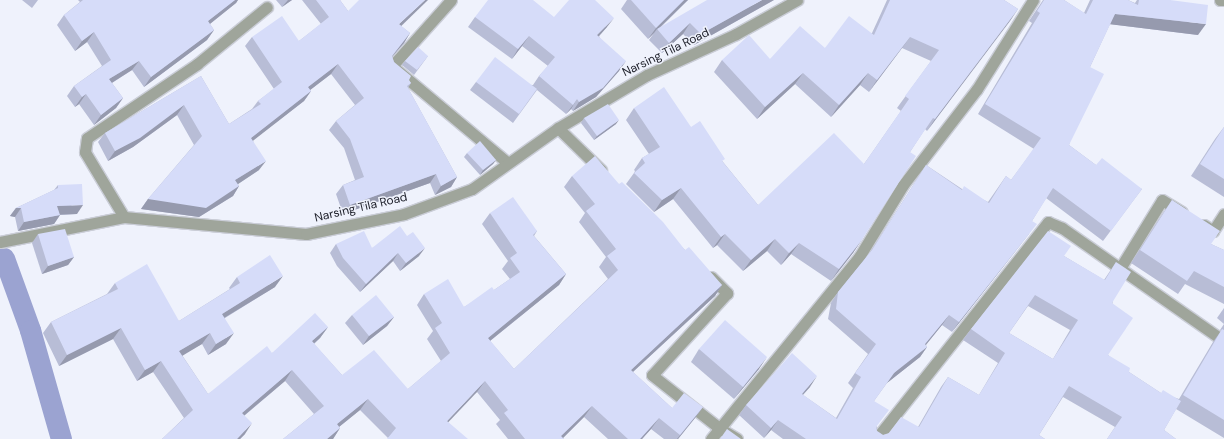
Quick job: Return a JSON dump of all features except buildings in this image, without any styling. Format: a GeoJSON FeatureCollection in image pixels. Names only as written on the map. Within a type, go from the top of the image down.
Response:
{"type":"FeatureCollection","features":[{"type":"Feature","properties":{"kind":"street"},"geometry":{"type":"LineString","coordinates":[[451,0],[392,66],[507,162]]}},
{"type":"Feature","properties":{"kind":"street","name":"Narsing Tila Road"},"geometry":{"type":"LineString","coordinates":[[0,242],[124,217],[306,234],[404,214],[472,189],[507,162],[558,128],[647,74],[736,34],[797,0]]}},
{"type":"Feature","properties":{"kind":"street"},"geometry":{"type":"LineString","coordinates":[[711,439],[816,313],[859,257],[903,185],[977,89],[1033,0]]}},
{"type":"Feature","properties":{"kind":"street"},"geometry":{"type":"LineString","coordinates":[[124,217],[85,152],[86,138],[197,64],[267,6]]}},
{"type":"Feature","properties":{"kind":"street"},"geometry":{"type":"LineString","coordinates":[[558,128],[609,178]]}},
{"type":"Feature","properties":{"kind":"street"},"geometry":{"type":"LineString","coordinates":[[1119,270],[1162,200],[1213,231],[1224,214]]}},
{"type":"Feature","properties":{"kind":"street"},"geometry":{"type":"LineString","coordinates":[[876,439],[1048,222],[1062,228],[1119,270],[1224,341]]}},
{"type":"Feature","properties":{"kind":"street"},"geometry":{"type":"LineString","coordinates":[[705,271],[727,293],[652,375],[719,428],[738,439]]}},
{"type":"Feature","properties":{"kind":"waterway"},"geometry":{"type":"LineString","coordinates":[[4,258],[30,330],[61,439]]}}]}
